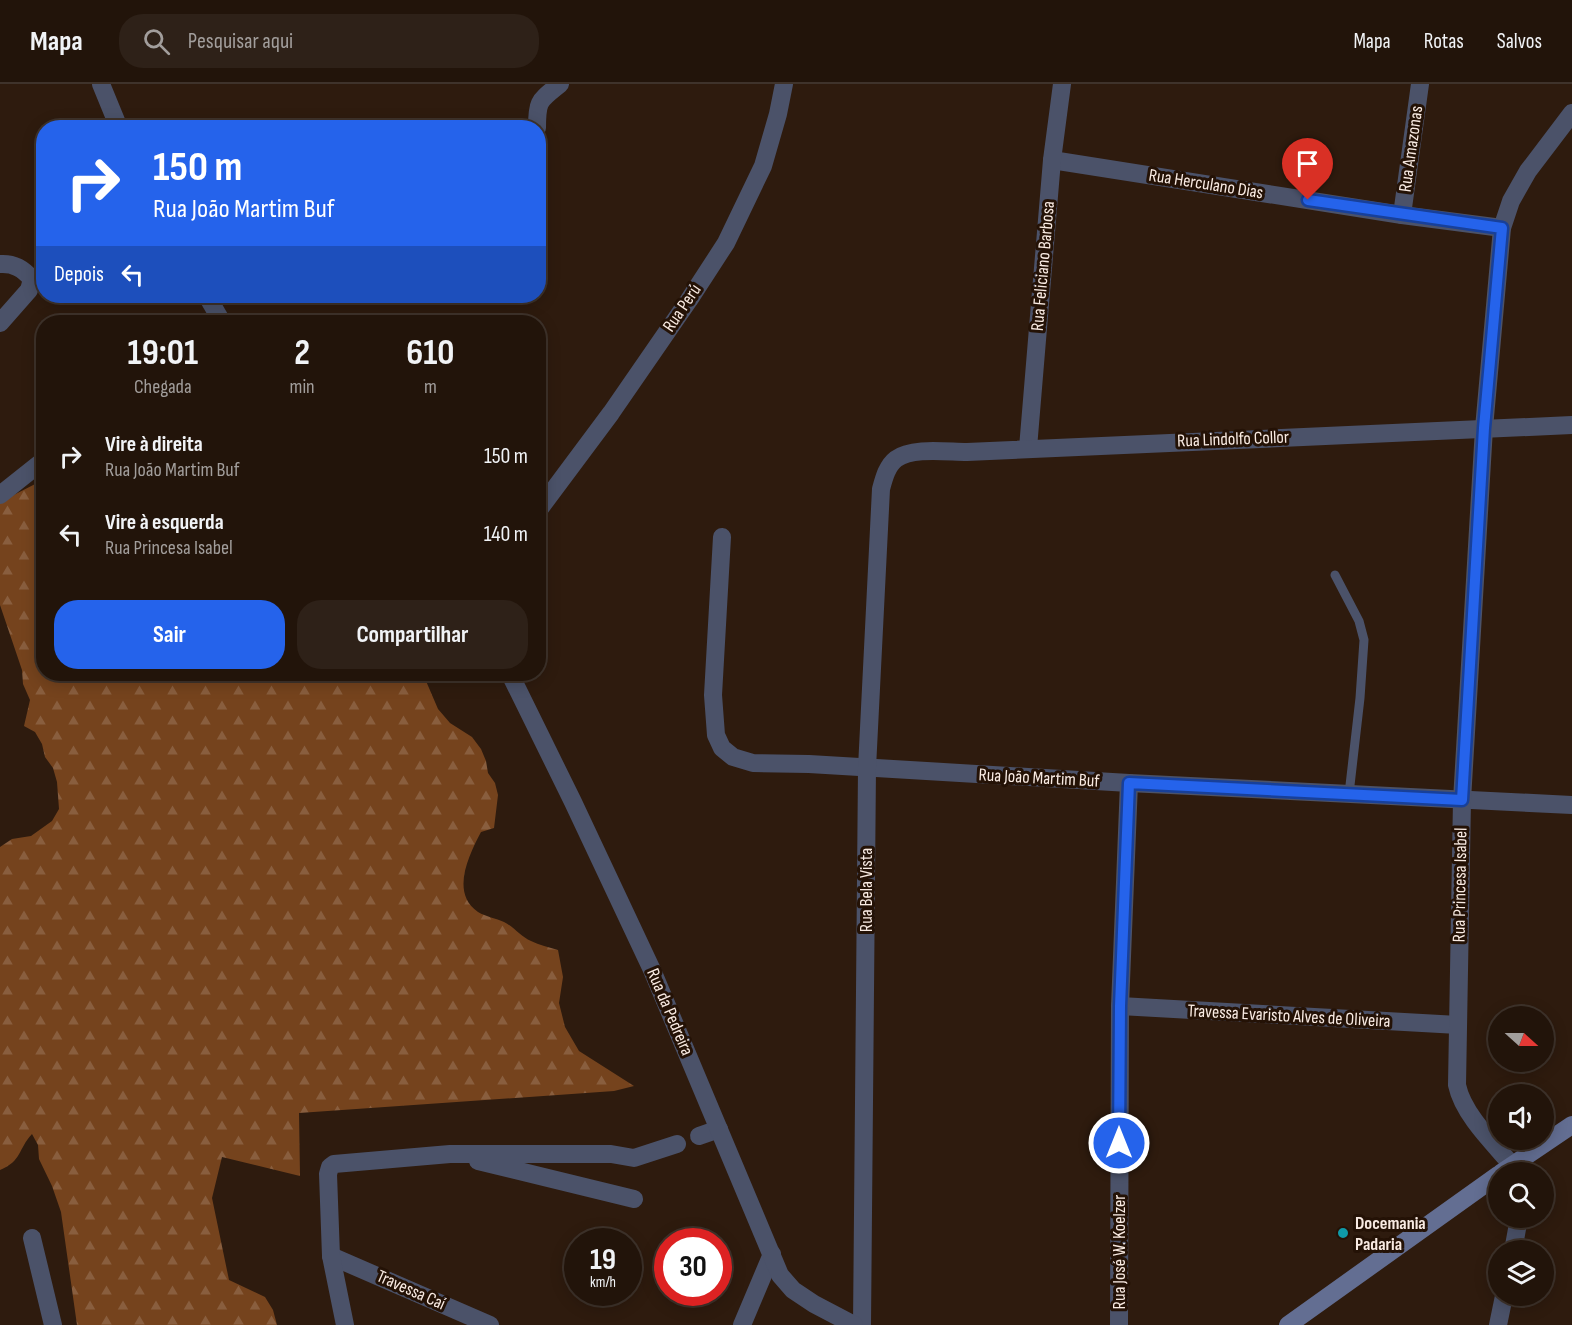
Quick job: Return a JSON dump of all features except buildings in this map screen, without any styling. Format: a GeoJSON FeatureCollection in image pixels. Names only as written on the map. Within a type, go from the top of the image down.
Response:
{"type":"FeatureCollection","features":[{"type":"Feature","properties":{"kind":"main road"},"geometry":{"type":"LineString","coordinates":[[1519,1162],[1572,1125]]}},
{"type":"Feature","properties":{"kind":"main road"},"geometry":{"type":"LineString","coordinates":[[1288,1325],[1488,1184]]}},
{"type":"Feature","properties":{"kind":"street"},"geometry":{"type":"LineString","coordinates":[[101,84],[116,120]]}},
{"type":"Feature","properties":{"kind":"street"},"geometry":{"type":"LineString","coordinates":[[537,120],[539,105],[545,96],[560,84]]}},
{"type":"Feature","properties":{"kind":"street","name":"Rua Perú"},"geometry":{"type":"LineString","coordinates":[[546,500],[611,413],[726,243],[762,166],[778,114],[784,84]]}},
{"type":"Feature","properties":{"kind":"street","name":"Rua Feliciano Barbosa"},"geometry":{"type":"LineString","coordinates":[[1028,448],[1052,160],[1062,84]]}},
{"type":"Feature","properties":{"kind":"street","name":"Rua Amazonas"},"geometry":{"type":"LineString","coordinates":[[1402,214],[1420,84]]}},
{"type":"Feature","properties":{"kind":"street","name":"Rua Princesa Isabel"},"geometry":{"type":"LineString","coordinates":[[1500,1162],[1458,1091],[1462,800],[1484,428],[1502,228],[1511,201],[1528,171],[1572,113]]}},
{"type":"Feature","properties":{"kind":"street","name":"Rua Herculano Dias"},"geometry":{"type":"LineString","coordinates":[[1052,160],[1502,228]]}},
{"type":"Feature","properties":{"kind":"street"},"geometry":{"type":"LineString","coordinates":[[0,264],[22,268],[32,279],[29,290],[0,323]]}},
{"type":"Feature","properties":{"kind":"street","name":"Rua Lindolfo Collor"},"geometry":{"type":"LineString","coordinates":[[895,460],[909,453],[1572,425]]}},
{"type":"Feature","properties":{"kind":"street","name":"Rua Bela Vista"},"geometry":{"type":"LineString","coordinates":[[862,1325],[867,768],[881,489],[886,472],[895,460]]}},
{"type":"Feature","properties":{"kind":"street"},"geometry":{"type":"LineString","coordinates":[[0,495],[36,466]]}},
{"type":"Feature","properties":{"kind":"street","name":"Rua João Martim Buf"},"geometry":{"type":"LineString","coordinates":[[722,537],[713,695],[716,735],[722,748],[733,757],[753,763],[1572,805]]}},
{"type":"Feature","properties":{"kind":"street","name":"Rua da Pedreira"},"geometry":{"type":"LineString","coordinates":[[513,681],[652,970],[780,1275],[793,1290],[854,1325]]}},
{"type":"Feature","properties":{"kind":"street","name":"Rua José W. Koelzer"},"geometry":{"type":"LineString","coordinates":[[1119,1325],[1120,1006],[1129,783]]}},
{"type":"Feature","properties":{"kind":"street","name":"Travessa Evaristo Alves de Oliveira"},"geometry":{"type":"LineString","coordinates":[[1120,1006],[1458,1025]]}},
{"type":"Feature","properties":{"kind":"street"},"geometry":{"type":"LineString","coordinates":[[699,1136],[719,1129]]}},
{"type":"Feature","properties":{"kind":"street"},"geometry":{"type":"LineString","coordinates":[[345,1325],[331,1256],[328,1174],[330,1167],[334,1164],[450,1154],[611,1154],[634,1158],[676,1144]]}},
{"type":"Feature","properties":{"kind":"street"},"geometry":{"type":"LineString","coordinates":[[450,1154],[634,1199]]}},
{"type":"Feature","properties":{"kind":"street"},"geometry":{"type":"LineString","coordinates":[[32,1238],[53,1325]]}},
{"type":"Feature","properties":{"kind":"street"},"geometry":{"type":"LineString","coordinates":[[742,1325],[772,1254]]}},
{"type":"Feature","properties":{"kind":"street","name":"Travessa Caí"},"geometry":{"type":"LineString","coordinates":[[331,1256],[490,1325]]}},
{"type":"Feature","properties":{"kind":"street"},"geometry":{"type":"LineString","coordinates":[[1498,1325],[1502,1306]]}},
{"type":"Feature","properties":{"kind":"lane"},"geometry":{"type":"LineString","coordinates":[[1335,575],[1359,621],[1364,640],[1349,794]]}},
{"type":"Feature","properties":{"kind":"green space"},"geometry":{"type":"Polygon","coordinates":[[[36,484],[36,681],[426,681],[438,709],[450,723],[472,737],[481,749],[498,795],[494,828],[481,832],[467,862],[463,884],[465,895],[470,904],[481,914],[508,924],[537,944],[558,950],[563,977],[559,1003],[565,1027],[579,1051],[634,1086],[614,1091],[299,1113],[300,1176],[222,1157],[212,1198],[229,1280],[265,1297],[273,1310],[277,1325],[77,1325],[61,1212],[39,1159],[38,1145],[32,1134],[16,1159],[0,1170],[0,847],[12,839],[31,836],[52,821],[59,809],[57,782],[53,768],[45,757],[42,744],[35,732],[24,726],[30,700],[23,684],[22,670],[0,605],[0,502],[36,484]]]}},
{"type":"Feature","properties":{"kind":"place","name":"Docemania Padaria"},"geometry":{"type":"Point","coordinates":[1343,1233]}},
{"type":"Feature","properties":{"kind":"route"},"geometry":{"type":"LineString","coordinates":[[1119,1143],[1120,1006],[1129,783],[1462,800],[1484,428],[1502,228],[1308,200]]}}]}
